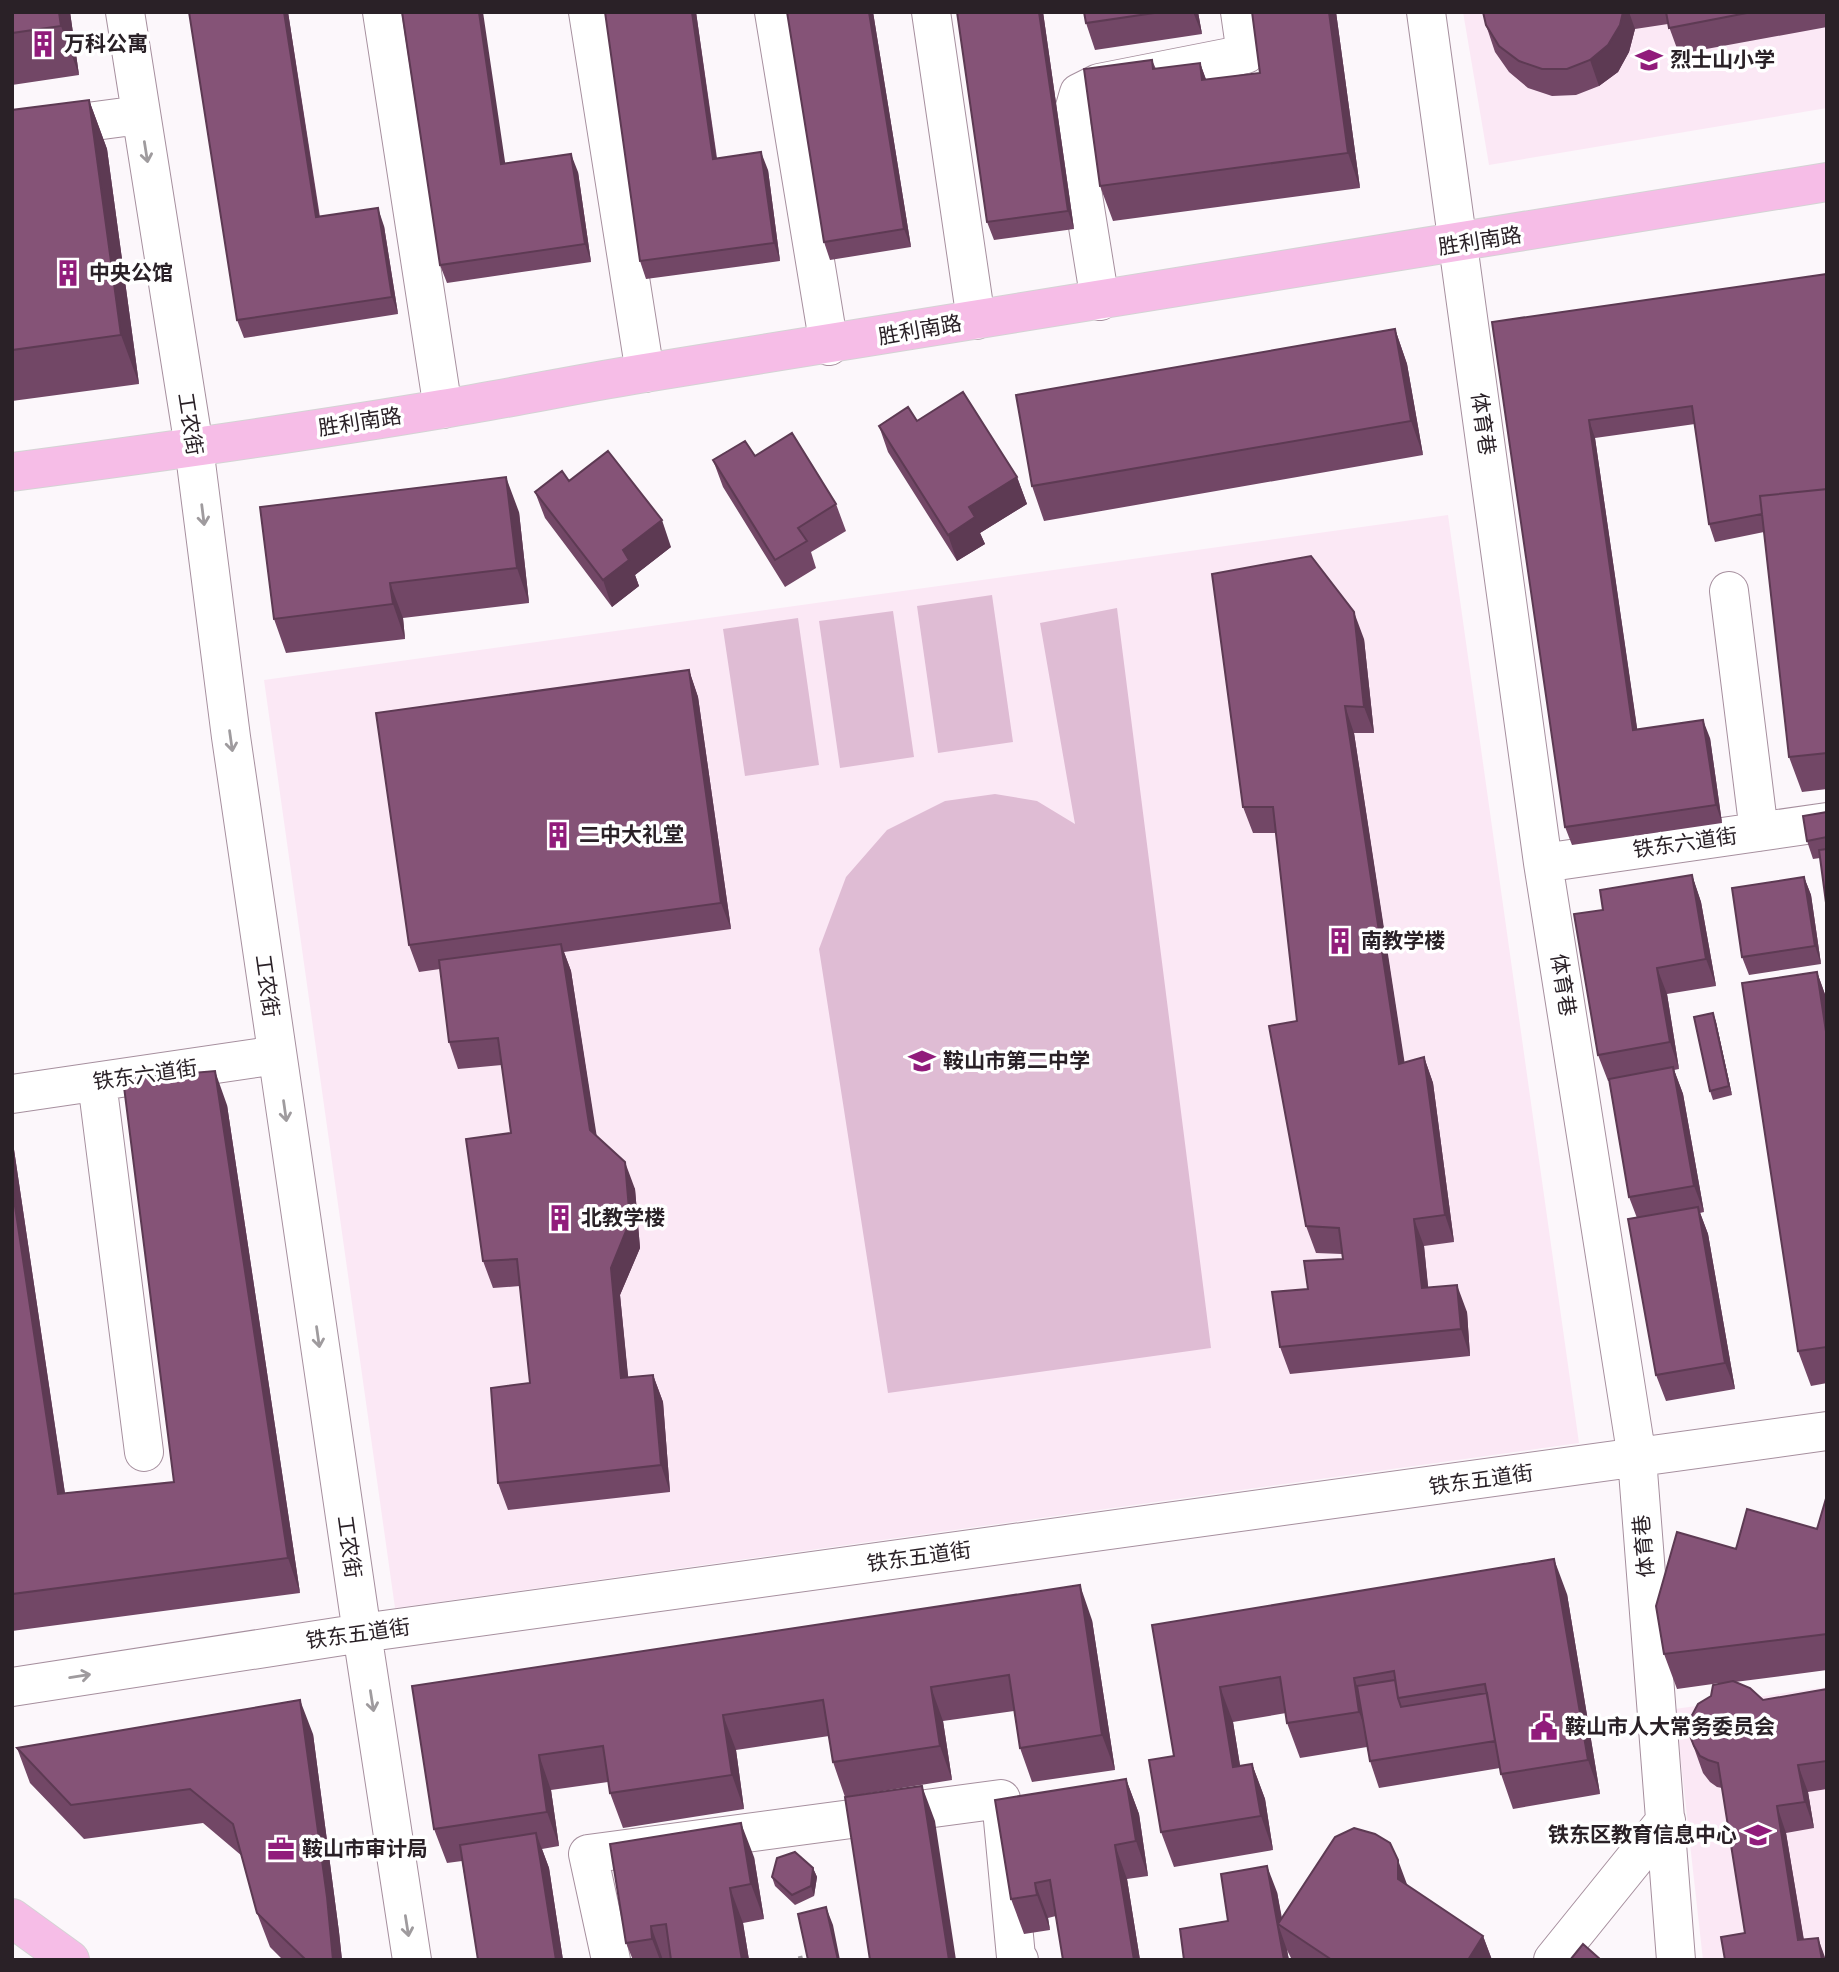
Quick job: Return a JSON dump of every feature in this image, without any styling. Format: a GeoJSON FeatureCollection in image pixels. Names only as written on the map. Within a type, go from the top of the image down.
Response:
{"type":"FeatureCollection","features":[{"type":"Feature","properties":{"kind":"main road","name":"胜利南路"},"geometry":{"type":"LineString","coordinates":[[12,472],[443,409],[645,373],[828,346],[1827,182]]}},
{"type":"Feature","properties":{"kind":"main road"},"geometry":{"type":"LineString","coordinates":[[12,1918],[70,1960]]}},
{"type":"Feature","properties":{"kind":"street","name":"工农街"},"geometry":{"type":"LineString","coordinates":[[125,12],[194,447],[231,737],[412,1960]]}},
{"type":"Feature","properties":{"kind":"street"},"geometry":{"type":"LineString","coordinates":[[382,12],[443,409]]}},
{"type":"Feature","properties":{"kind":"street"},"geometry":{"type":"LineString","coordinates":[[587,12],[645,373]]}},
{"type":"Feature","properties":{"kind":"street"},"geometry":{"type":"LineString","coordinates":[[774,12],[828,346]]}},
{"type":"Feature","properties":{"kind":"street"},"geometry":{"type":"LineString","coordinates":[[931,12],[976,320]]}},
{"type":"Feature","properties":{"kind":"street"},"geometry":{"type":"LineString","coordinates":[[1100,301],[1071,121],[1079,93],[1099,83],[1246,54],[1240,12]]}},
{"type":"Feature","properties":{"kind":"street","name":"体育巷"},"geometry":{"type":"LineString","coordinates":[[1426,12],[1543,863],[1637,1458],[1676,1960]]}},
{"type":"Feature","properties":{"kind":"street"},"geometry":{"type":"LineString","coordinates":[[12,132],[140,115]]}},
{"type":"Feature","properties":{"kind":"street"},"geometry":{"type":"LineString","coordinates":[[1729,592],[1759,832]]}},
{"type":"Feature","properties":{"kind":"street","name":"铁东六道街"},"geometry":{"type":"LineString","coordinates":[[1543,863],[1827,822]]}},
{"type":"Feature","properties":{"kind":"street","name":"铁东六道街"},"geometry":{"type":"LineString","coordinates":[[12,1094],[277,1055]]}},
{"type":"Feature","properties":{"kind":"street"},"geometry":{"type":"LineString","coordinates":[[97,1082],[144,1452]]}},
{"type":"Feature","properties":{"kind":"street","name":"铁东五道街"},"geometry":{"type":"LineString","coordinates":[[12,1687],[362,1633],[1827,1431]]}},
{"type":"Feature","properties":{"kind":"street"},"geometry":{"type":"LineString","coordinates":[[611,1960],[588,1854],[1001,1799],[1018,1960]]}},
{"type":"Feature","properties":{"kind":"street"},"geometry":{"type":"LineString","coordinates":[[1553,1960],[1666,1820]]}},
{"type":"Feature","properties":{"kind":"shaded area","name":"烈士山小学"},"geometry":{"type":"Polygon","coordinates":[[[1463,12],[1827,12],[1827,108],[1489,165],[1463,12]]]}},
{"type":"Feature","properties":{"kind":"shaded area","name":"鞍山市第二中学"},"geometry":{"type":"Polygon","coordinates":[[[1448,515],[1579,1443],[395,1608],[264,680],[1448,515]]]}},
{"type":"Feature","properties":{"kind":"shaded area"},"geometry":{"type":"Polygon","coordinates":[[[992,595],[1013,742],[938,753],[917,606],[992,595]]]}},
{"type":"Feature","properties":{"kind":"shaded area"},"geometry":{"type":"Polygon","coordinates":[[[1117,608],[1211,1348],[888,1393],[819,949],[846,877],[887,830],[945,801],[995,794],[1037,801],[1075,824],[1040,623],[1117,608]]]}},
{"type":"Feature","properties":{"kind":"shaded area"},"geometry":{"type":"Polygon","coordinates":[[[893,611],[914,757],[840,768],[819,621],[893,611]]]}},
{"type":"Feature","properties":{"kind":"shaded area"},"geometry":{"type":"Polygon","coordinates":[[[798,618],[819,765],[745,776],[723,629],[798,618]]]}},
{"type":"Feature","properties":{"kind":"shaded area","name":"铁东区教育信息中心"},"geometry":{"type":"Polygon","coordinates":[[[1827,1687],[1827,1960],[1703,1960],[1675,1709],[1827,1687]]]}},
{"type":"Feature","properties":{"kind":"building"},"geometry":{"type":"Polygon","coordinates":[[[12,12],[59,12],[61,26],[12,33],[12,12]]]}},
{"type":"Feature","properties":{"kind":"building"},"geometry":{"type":"Polygon","coordinates":[[[189,12],[284,12],[316,217],[378,208],[392,297],[237,320],[189,12]]]}},
{"type":"Feature","properties":{"kind":"building"},"geometry":{"type":"Polygon","coordinates":[[[402,12],[479,12],[501,164],[571,154],[585,244],[440,265],[402,12]]]}},
{"type":"Feature","properties":{"kind":"building"},"geometry":{"type":"Polygon","coordinates":[[[605,12],[692,12],[713,159],[761,152],[774,243],[640,261],[605,12]]]}},
{"type":"Feature","properties":{"kind":"building"},"geometry":{"type":"Polygon","coordinates":[[[787,12],[869,12],[904,229],[824,242],[787,12]]]}},
{"type":"Feature","properties":{"kind":"building"},"geometry":{"type":"Polygon","coordinates":[[[957,12],[1039,12],[1068,211],[987,222],[957,12]]]}},
{"type":"Feature","properties":{"kind":"building"},"geometry":{"type":"Polygon","coordinates":[[[1084,12],[1161,12],[1086,23],[1084,12]]]}},
{"type":"Feature","properties":{"kind":"building"},"geometry":{"type":"Polygon","coordinates":[[[1252,12],[1329,12],[1348,153],[1100,186],[1084,69],[1152,60],[1153,69],[1200,63],[1202,80],[1260,73],[1252,12]]]}},
{"type":"Feature","properties":{"kind":"building"},"geometry":{"type":"Polygon","coordinates":[[[1483,12],[1623,12],[1620,25],[1608,45],[1590,60],[1567,69],[1542,69],[1519,61],[1499,46],[1486,25],[1483,12]]]}},
{"type":"Feature","properties":{"kind":"building"},"geometry":{"type":"Polygon","coordinates":[[[1666,12],[1752,12],[1669,28],[1666,12]]]}},
{"type":"Feature","properties":{"kind":"building","name":"中央公馆"},"geometry":{"type":"Polygon","coordinates":[[[89,100],[121,335],[12,350],[12,110],[89,100]]]}},
{"type":"Feature","properties":{"kind":"building"},"geometry":{"type":"Polygon","coordinates":[[[1827,274],[1827,489],[1760,496],[1762,514],[1709,524],[1692,406],[1589,420],[1633,730],[1703,720],[1716,805],[1565,827],[1492,322],[1827,274]]]}},
{"type":"Feature","properties":{"kind":"building"},"geometry":{"type":"Polygon","coordinates":[[[1395,329],[1411,421],[1032,486],[1016,395],[1395,329]]]}},
{"type":"Feature","properties":{"kind":"building"},"geometry":{"type":"Polygon","coordinates":[[[963,392],[1017,477],[969,507],[975,517],[948,535],[879,426],[908,407],[917,421],[963,392]]]}},
{"type":"Feature","properties":{"kind":"building"},"geometry":{"type":"Polygon","coordinates":[[[792,433],[836,504],[798,528],[807,541],[775,560],[713,460],[745,441],[755,456],[792,433]]]}},
{"type":"Feature","properties":{"kind":"building"},"geometry":{"type":"Polygon","coordinates":[[[608,451],[662,520],[623,550],[629,560],[603,580],[535,492],[562,471],[569,481],[608,451]]]}},
{"type":"Feature","properties":{"kind":"building"},"geometry":{"type":"Polygon","coordinates":[[[506,477],[517,568],[390,583],[393,604],[274,619],[260,507],[506,477]]]}},
{"type":"Feature","properties":{"kind":"building"},"geometry":{"type":"Polygon","coordinates":[[[1827,489],[1827,753],[1789,757],[1760,496],[1827,489]]]}},
{"type":"Feature","properties":{"kind":"building","name":"南教学楼"},"geometry":{"type":"Polygon","coordinates":[[[1311,556],[1354,612],[1364,707],[1345,706],[1399,1064],[1424,1057],[1445,1215],[1414,1219],[1422,1288],[1457,1285],[1461,1329],[1280,1347],[1272,1292],[1308,1289],[1304,1261],[1343,1259],[1339,1228],[1306,1226],[1269,1026],[1297,1021],[1273,807],[1243,807],[1212,574],[1311,556]]]}},
{"type":"Feature","properties":{"kind":"building","name":"二中大礼堂"},"geometry":{"type":"Polygon","coordinates":[[[689,670],[721,903],[409,945],[376,713],[689,670]]]}},
{"type":"Feature","properties":{"kind":"building"},"geometry":{"type":"Polygon","coordinates":[[[1827,812],[1827,837],[1807,841],[1803,816],[1827,812]]]}},
{"type":"Feature","properties":{"kind":"building"},"geometry":{"type":"Polygon","coordinates":[[[1827,849],[1827,910],[1819,850],[1827,849]]]}},
{"type":"Feature","properties":{"kind":"building"},"geometry":{"type":"Polygon","coordinates":[[[1692,875],[1706,959],[1657,968],[1670,1042],[1598,1055],[1574,914],[1603,910],[1600,890],[1692,875]]]}},
{"type":"Feature","properties":{"kind":"building"},"geometry":{"type":"Polygon","coordinates":[[[1804,877],[1815,946],[1742,957],[1732,888],[1804,877]]]}},
{"type":"Feature","properties":{"kind":"building","name":"北教学楼"},"geometry":{"type":"Polygon","coordinates":[[[561,944],[590,1130],[625,1162],[630,1221],[611,1268],[621,1378],[653,1375],[661,1465],[498,1483],[491,1388],[530,1383],[517,1259],[483,1261],[466,1139],[511,1133],[498,1038],[449,1042],[439,960],[561,944]]]}},
{"type":"Feature","properties":{"kind":"building"},"geometry":{"type":"Polygon","coordinates":[[[1817,972],[1827,1038],[1827,1347],[1798,1351],[1742,983],[1817,972]]]}},
{"type":"Feature","properties":{"kind":"building"},"geometry":{"type":"Polygon","coordinates":[[[1713,1013],[1729,1086],[1710,1091],[1694,1017],[1713,1013]]]}},
{"type":"Feature","properties":{"kind":"building"},"geometry":{"type":"Polygon","coordinates":[[[1673,1067],[1694,1186],[1629,1197],[1609,1079],[1673,1067]]]}},
{"type":"Feature","properties":{"kind":"building"},"geometry":{"type":"Polygon","coordinates":[[[215,1071],[288,1558],[12,1594],[12,1186],[58,1494],[174,1482],[123,1079],[215,1071]]]}},
{"type":"Feature","properties":{"kind":"building"},"geometry":{"type":"Polygon","coordinates":[[[1698,1207],[1725,1363],[1656,1375],[1628,1219],[1698,1207]]]}},
{"type":"Feature","properties":{"kind":"building"},"geometry":{"type":"Polygon","coordinates":[[[1827,1495],[1827,1634],[1664,1654],[1656,1606],[1677,1532],[1736,1549],[1747,1509],[1817,1529],[1827,1495]]]}},
{"type":"Feature","properties":{"kind":"building","name":"鞍山市人大常务委员会"},"geometry":{"type":"Polygon","coordinates":[[[1554,1559],[1588,1760],[1501,1774],[1485,1684],[1398,1698],[1394,1671],[1354,1678],[1359,1712],[1287,1723],[1280,1677],[1220,1687],[1233,1767],[1252,1764],[1261,1816],[1161,1832],[1149,1760],[1174,1756],[1152,1625],[1554,1559]]]}},
{"type":"Feature","properties":{"kind":"building"},"geometry":{"type":"Polygon","coordinates":[[[1080,1585],[1102,1735],[1020,1748],[1009,1675],[931,1687],[940,1746],[833,1762],[823,1700],[723,1715],[732,1775],[610,1793],[603,1746],[539,1755],[547,1812],[434,1829],[412,1686],[1080,1585]]]}},
{"type":"Feature","properties":{"kind":"building"},"geometry":{"type":"Polygon","coordinates":[[[1395,1680],[1401,1707],[1487,1693],[1495,1741],[1370,1761],[1357,1686],[1395,1680]]]}},
{"type":"Feature","properties":{"kind":"building"},"geometry":{"type":"Polygon","coordinates":[[[1733,1681],[1750,1688],[1763,1700],[1827,1689],[1827,1761],[1798,1765],[1805,1802],[1777,1806],[1798,1940],[1818,1938],[1822,1960],[1725,1960],[1721,1937],[1745,1933],[1718,1763],[1700,1756],[1688,1731],[1698,1704],[1711,1696],[1713,1685],[1733,1681]]]}},
{"type":"Feature","properties":{"kind":"building","name":"鞍山市审计局"},"geometry":{"type":"Polygon","coordinates":[[[300,1700],[333,1960],[306,1960],[257,1913],[233,1824],[190,1789],[71,1805],[17,1748],[300,1700]]]}},
{"type":"Feature","properties":{"kind":"building"},"geometry":{"type":"Polygon","coordinates":[[[1126,1779],[1136,1841],[1115,1845],[1134,1960],[1063,1960],[1050,1880],[1035,1883],[1037,1895],[1011,1899],[995,1800],[1126,1779]]]}},
{"type":"Feature","properties":{"kind":"building"},"geometry":{"type":"Polygon","coordinates":[[[922,1786],[949,1960],[870,1960],[845,1797],[922,1786]]]}},
{"type":"Feature","properties":{"kind":"building"},"geometry":{"type":"Polygon","coordinates":[[[741,1823],[751,1884],[730,1888],[742,1960],[671,1960],[666,1924],[651,1926],[652,1939],[626,1943],[610,1844],[741,1823]]]}},
{"type":"Feature","properties":{"kind":"building"},"geometry":{"type":"Polygon","coordinates":[[[1354,1828],[1375,1834],[1390,1843],[1398,1860],[1398,1879],[1483,1936],[1468,1960],[1332,1960],[1278,1924],[1335,1837],[1354,1828]]]}},
{"type":"Feature","properties":{"kind":"building"},"geometry":{"type":"Polygon","coordinates":[[[536,1833],[556,1960],[478,1960],[460,1845],[536,1833]]]}},
{"type":"Feature","properties":{"kind":"building"},"geometry":{"type":"Polygon","coordinates":[[[795,1852],[813,1868],[811,1886],[792,1895],[772,1877],[777,1858],[795,1852]]]}},
{"type":"Feature","properties":{"kind":"building"},"geometry":{"type":"Polygon","coordinates":[[[1267,1866],[1284,1960],[1184,1960],[1180,1929],[1228,1921],[1221,1874],[1267,1866]]]}},
{"type":"Feature","properties":{"kind":"building"},"geometry":{"type":"Polygon","coordinates":[[[826,1907],[838,1960],[808,1960],[798,1914],[826,1907]]]}},
{"type":"Feature","properties":{"kind":"building"},"geometry":{"type":"Polygon","coordinates":[[[1583,1944],[1601,1960],[1570,1960],[1583,1944]]]}},
{"type":"Feature","properties":{"kind":"place","name":"万科公寓"},"geometry":{"type":"Point","coordinates":[43,44]}},
{"type":"Feature","properties":{"kind":"place","name":"烈士山小学"},"geometry":{"type":"Point","coordinates":[1649,60]}},
{"type":"Feature","properties":{"kind":"place","name":"中央公馆"},"geometry":{"type":"Point","coordinates":[68,273]}},
{"type":"Feature","properties":{"kind":"place","name":"二中大礼堂"},"geometry":{"type":"Point","coordinates":[558,835]}},
{"type":"Feature","properties":{"kind":"place","name":"南教学楼"},"geometry":{"type":"Point","coordinates":[1340,941]}},
{"type":"Feature","properties":{"kind":"place","name":"鞍山市第二中学"},"geometry":{"type":"Point","coordinates":[922,1061]}},
{"type":"Feature","properties":{"kind":"place","name":"北教学楼"},"geometry":{"type":"Point","coordinates":[560,1218]}},
{"type":"Feature","properties":{"kind":"place","name":"鞍山市人大常务委员会"},"geometry":{"type":"Point","coordinates":[1544,1727]}},
{"type":"Feature","properties":{"kind":"place","name":"铁东区教育信息中心"},"geometry":{"type":"Point","coordinates":[1758,1835]}},
{"type":"Feature","properties":{"kind":"place","name":"鞍山市审计局"},"geometry":{"type":"Point","coordinates":[281,1849]}}]}
